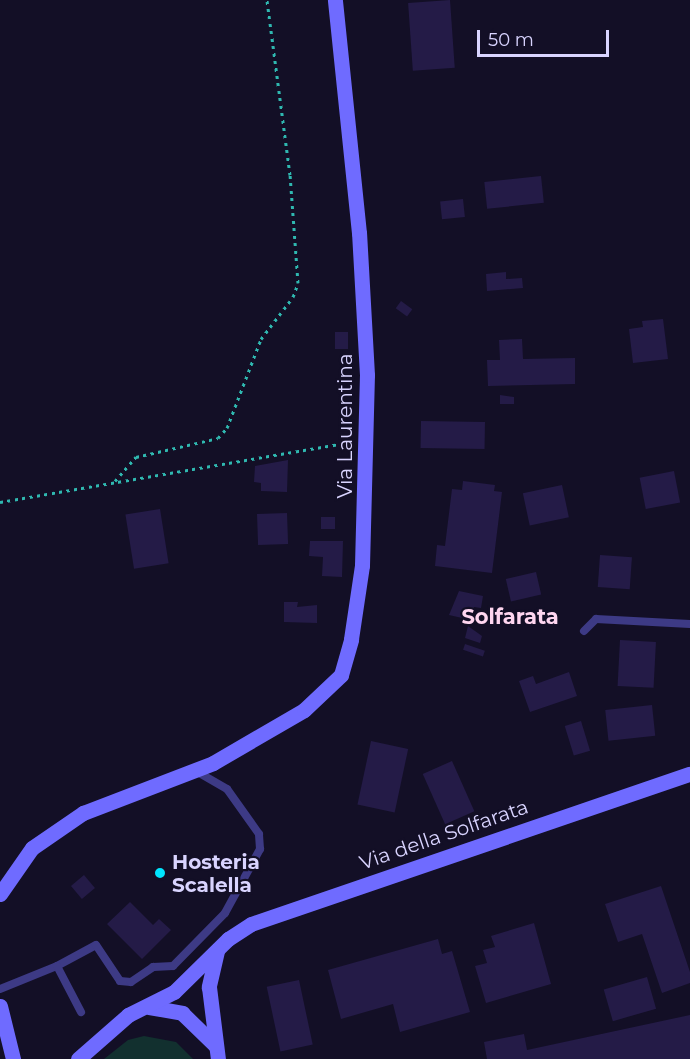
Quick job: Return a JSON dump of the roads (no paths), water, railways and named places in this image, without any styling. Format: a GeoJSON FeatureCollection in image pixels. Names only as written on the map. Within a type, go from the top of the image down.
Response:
{"type":"FeatureCollection","features":[{"type":"Feature","properties":{"kind":"main road","name":"Via Laurentina"},"geometry":{"type":"LineString","coordinates":[[0,894],[32,849],[82,813],[196,771],[304,710],[341,675],[361,574],[367,440],[364,291],[335,0]]}},
{"type":"Feature","properties":{"kind":"main road","name":"Via della Solfarata"},"geometry":{"type":"LineString","coordinates":[[78,1059],[128,1016],[174,992],[218,948],[240,930],[264,918],[690,774]]}},
{"type":"Feature","properties":{"kind":"main road"},"geometry":{"type":"LineString","coordinates":[[218,948],[209,987],[218,1054]]}},
{"type":"Feature","properties":{"kind":"main road"},"geometry":{"type":"LineString","coordinates":[[0,1006],[13,1056]]}},
{"type":"Feature","properties":{"kind":"main road"},"geometry":{"type":"LineString","coordinates":[[146,1008],[164,1007],[182,1013],[201,1028],[218,1054]]}},
{"type":"Feature","properties":{"kind":"lane"},"geometry":{"type":"LineString","coordinates":[[584,631],[596,619],[690,624]]}},
{"type":"Feature","properties":{"kind":"lane"},"geometry":{"type":"LineString","coordinates":[[0,989],[57,966],[94,945],[120,981],[131,982],[153,967],[172,966],[225,913],[260,849],[253,821],[227,789],[196,771]]}},
{"type":"Feature","properties":{"kind":"lane"},"geometry":{"type":"LineString","coordinates":[[57,966],[81,1012]]}},
{"type":"Feature","properties":{"kind":"place","name":"Hosteria Scalella"},"geometry":{"type":"Point","coordinates":[160,873]}},
{"type":"Feature","properties":{"kind":"district","name":"Solfarata"},"geometry":{"type":"Point","coordinates":[510,617]}}]}
